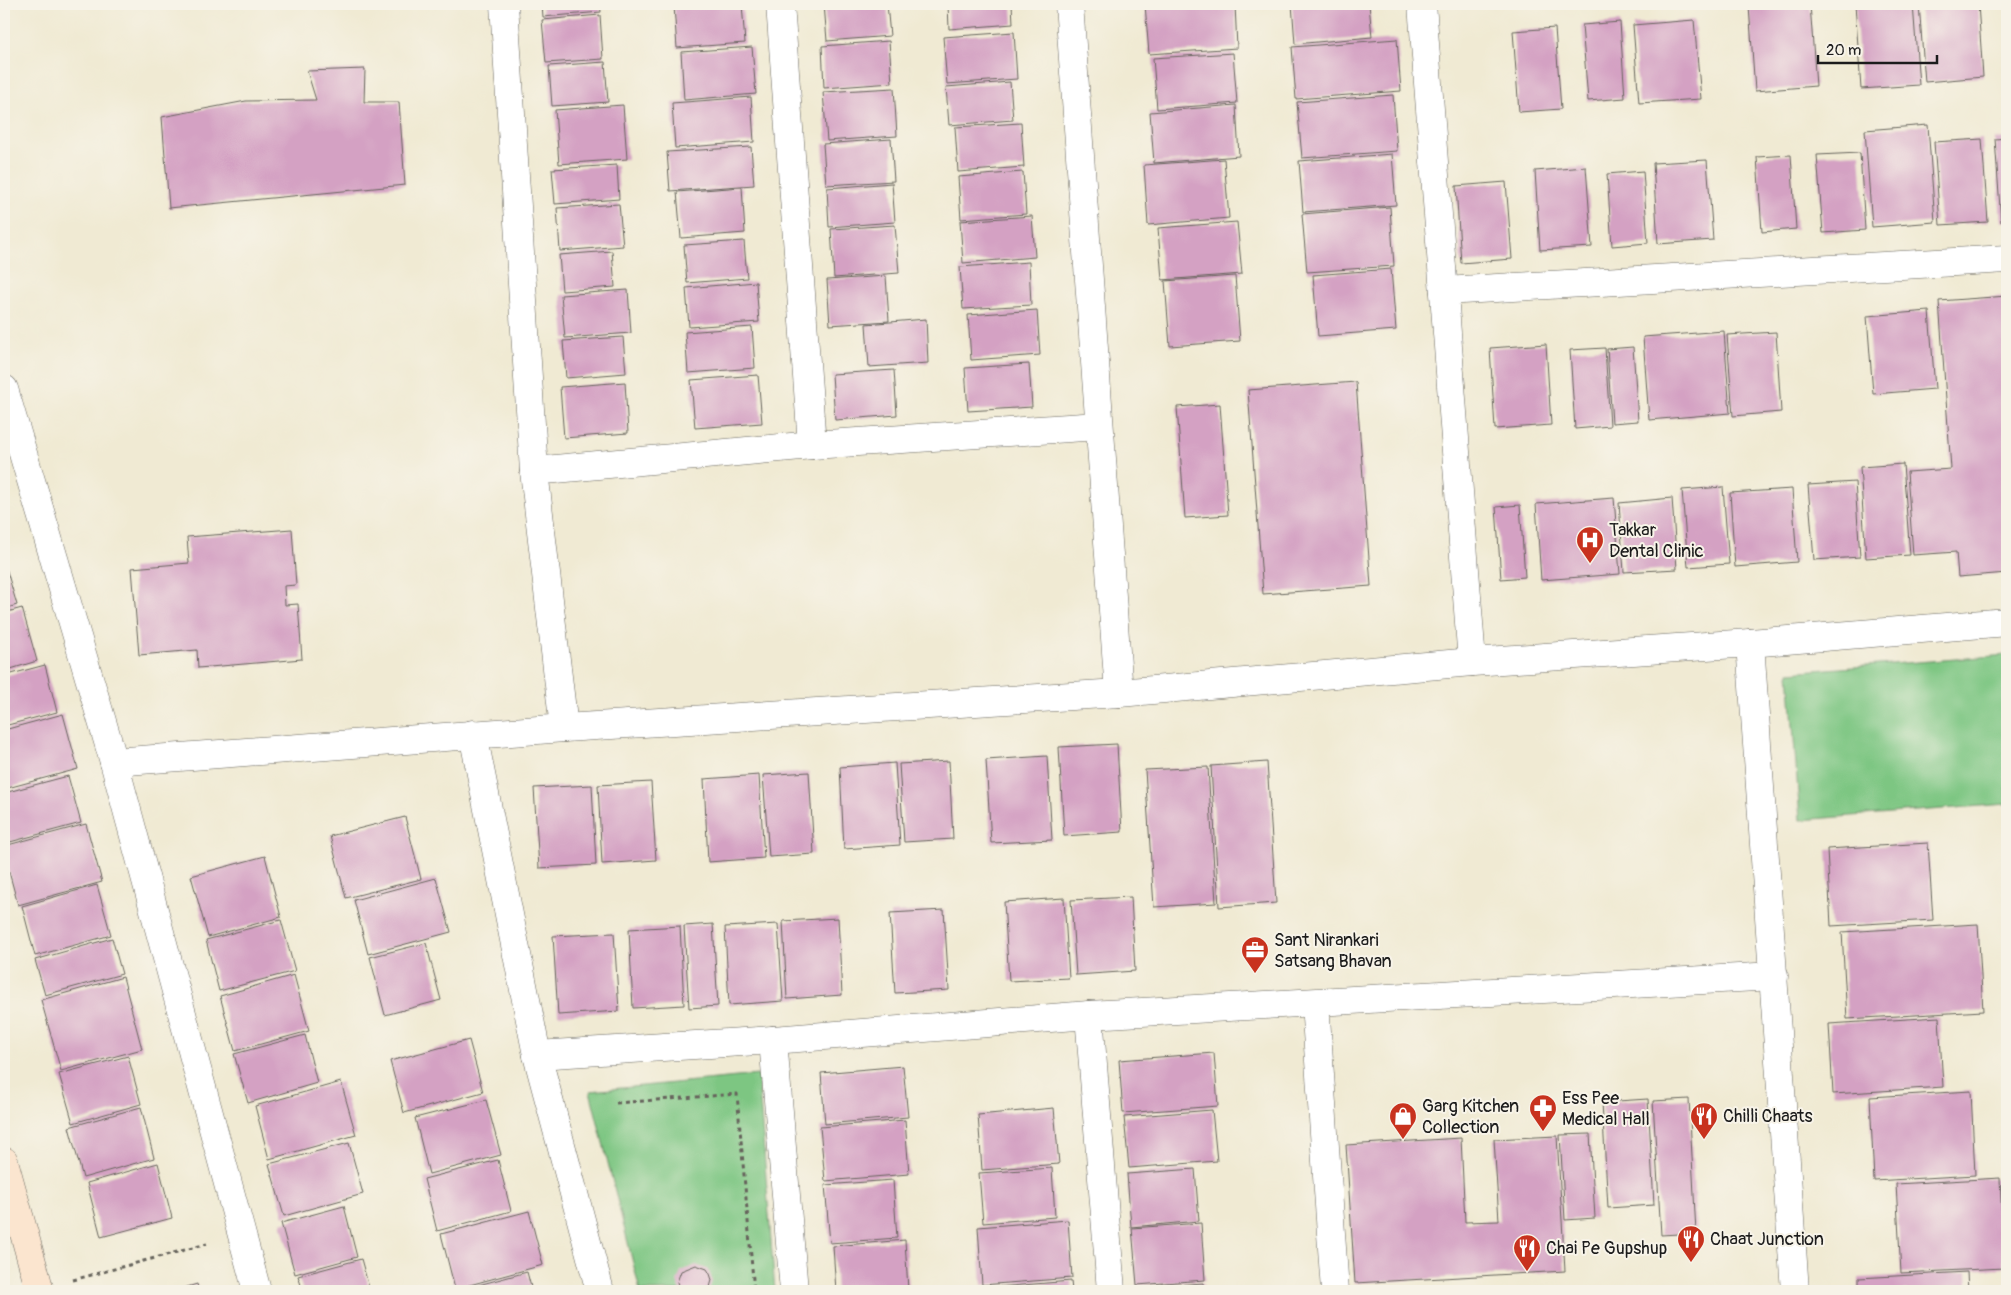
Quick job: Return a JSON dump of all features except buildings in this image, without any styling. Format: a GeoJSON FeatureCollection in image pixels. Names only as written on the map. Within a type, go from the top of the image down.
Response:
{"type":"FeatureCollection","features":[{"type":"Feature","properties":{"kind":"street"},"geometry":{"type":"LineString","coordinates":[[504,4],[534,472],[564,728]]}},
{"type":"Feature","properties":{"kind":"street"},"geometry":{"type":"LineString","coordinates":[[780,4],[812,444]]}},
{"type":"Feature","properties":{"kind":"street"},"geometry":{"type":"LineString","coordinates":[[1068,4],[1119,693]]}},
{"type":"Feature","properties":{"kind":"street"},"geometry":{"type":"LineString","coordinates":[[1422,4],[1472,662]]}},
{"type":"Feature","properties":{"kind":"street"},"geometry":{"type":"LineString","coordinates":[[1444,291],[2007,259]]}},
{"type":"Feature","properties":{"kind":"street"},"geometry":{"type":"LineString","coordinates":[[4,389],[114,762],[257,1291]]}},
{"type":"Feature","properties":{"kind":"street"},"geometry":{"type":"LineString","coordinates":[[534,472],[812,444],[1099,426]]}},
{"type":"Feature","properties":{"kind":"street"},"geometry":{"type":"LineString","coordinates":[[114,762],[473,734],[1119,693],[1472,662],[1750,643],[2007,622]]}},
{"type":"Feature","properties":{"kind":"street"},"geometry":{"type":"LineString","coordinates":[[1750,643],[1795,1291]]}},
{"type":"Feature","properties":{"kind":"street"},"geometry":{"type":"LineString","coordinates":[[473,734],[536,1055],[600,1291]]}},
{"type":"Feature","properties":{"kind":"street"},"geometry":{"type":"LineString","coordinates":[[536,1055],[773,1040],[1089,1016],[1774,976]]}},
{"type":"Feature","properties":{"kind":"street"},"geometry":{"type":"LineString","coordinates":[[1314,1003],[1335,1291]]}},
{"type":"Feature","properties":{"kind":"street"},"geometry":{"type":"LineString","coordinates":[[1089,1016],[1111,1291]]}},
{"type":"Feature","properties":{"kind":"street"},"geometry":{"type":"LineString","coordinates":[[773,1040],[794,1291]]}},
{"type":"Feature","properties":{"kind":"street"},"geometry":{"type":"LineString","coordinates":[[4,1161],[40,1290]]}},
{"type":"Feature","properties":{"kind":"path"},"geometry":{"type":"LineString","coordinates":[[616,1103],[737,1094],[754,1291]]}},
{"type":"Feature","properties":{"kind":"path"},"geometry":{"type":"LineString","coordinates":[[40,1290],[242,1234]]}},
{"type":"Feature","properties":{"kind":"green space"},"geometry":{"type":"Polygon","coordinates":[[[2007,655],[2007,804],[1800,820],[1789,672],[2007,655]]]}},
{"type":"Feature","properties":{"kind":"green space"},"geometry":{"type":"Polygon","coordinates":[[[758,1075],[775,1291],[640,1291],[590,1091],[758,1075]]]}},
{"type":"Feature","properties":{"kind":"place","name":"Takkar Dental Clinic"},"geometry":{"type":"Point","coordinates":[1590,564]}},
{"type":"Feature","properties":{"kind":"place","name":"Sant Nirankari Satsang Bhavan"},"geometry":{"type":"Point","coordinates":[1255,974]}},
{"type":"Feature","properties":{"kind":"place","name":"Ess Pee Medical Hall"},"geometry":{"type":"Point","coordinates":[1543,1132]}},
{"type":"Feature","properties":{"kind":"place","name":"Garg Kitchen Collection"},"geometry":{"type":"Point","coordinates":[1403,1140]}},
{"type":"Feature","properties":{"kind":"place","name":"Chilli Chaats"},"geometry":{"type":"Point","coordinates":[1704,1140]}},
{"type":"Feature","properties":{"kind":"place","name":"Chaat Junction"},"geometry":{"type":"Point","coordinates":[1691,1263]}},
{"type":"Feature","properties":{"kind":"place","name":"Chai Pe Gupshup"},"geometry":{"type":"Point","coordinates":[1527,1272]}}]}
